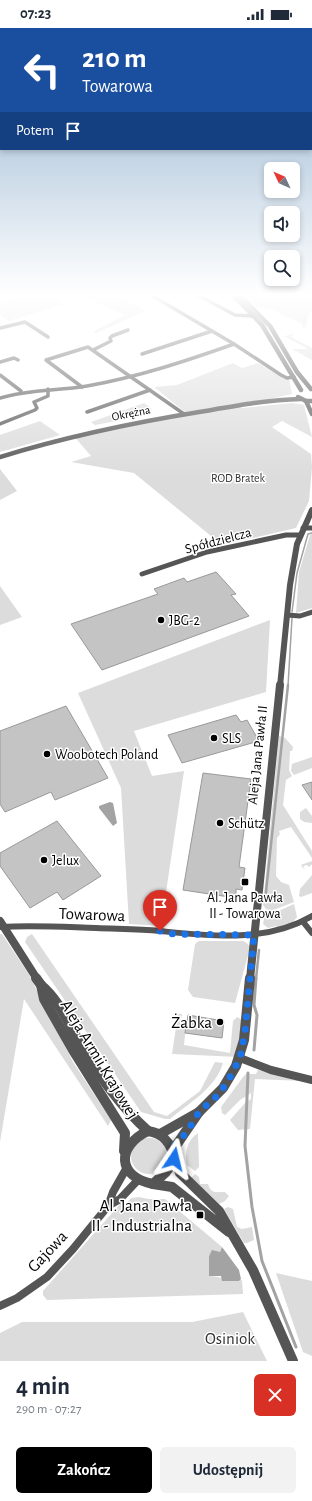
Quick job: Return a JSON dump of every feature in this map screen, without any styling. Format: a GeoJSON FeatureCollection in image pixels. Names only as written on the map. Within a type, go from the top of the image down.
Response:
{"type":"FeatureCollection","features":[{"type":"Feature","properties":{"kind":"street"},"geometry":{"type":"LineString","coordinates":[[64,354],[46,360],[82,387]]}},
{"type":"Feature","properties":{"kind":"street"},"geometry":{"type":"LineString","coordinates":[[99,354],[184,414]]}},
{"type":"Feature","properties":{"kind":"street"},"geometry":{"type":"LineString","coordinates":[[0,398],[21,391],[82,387],[177,364],[205,354]]}},
{"type":"Feature","properties":{"kind":"street"},"geometry":{"type":"LineString","coordinates":[[249,354],[281,375],[287,378],[294,377]]}},
{"type":"Feature","properties":{"kind":"street"},"geometry":{"type":"LineString","coordinates":[[280,354],[294,377],[301,396],[309,405],[312,414]]}},
{"type":"Feature","properties":{"kind":"street"},"geometry":{"type":"LineString","coordinates":[[287,354],[304,381],[312,389],[301,396]]}},
{"type":"Feature","properties":{"kind":"street"},"geometry":{"type":"LineString","coordinates":[[0,362],[14,358],[18,360]]}},
{"type":"Feature","properties":{"kind":"street"},"geometry":{"type":"LineString","coordinates":[[0,375],[21,391]]}},
{"type":"Feature","properties":{"kind":"street"},"geometry":{"type":"LineString","coordinates":[[0,424],[35,410],[36,408],[34,402],[48,396],[48,389]]}},
{"type":"Feature","properties":{"kind":"street"},"geometry":{"type":"LineString","coordinates":[[87,412],[150,390]]}},
{"type":"Feature","properties":{"kind":"street"},"geometry":{"type":"LineString","coordinates":[[301,396],[312,401]]}},
{"type":"Feature","properties":{"kind":"street","name":"Okrężna"},"geometry":{"type":"LineString","coordinates":[[0,457],[77,435],[145,420],[301,396]]}},
{"type":"Feature","properties":{"kind":"street","name":"Aleja Jana Pawła II"},"geometry":{"type":"LineString","coordinates":[[174,1154],[175,1144],[187,1132],[199,1112],[218,1095],[228,1081],[240,1058],[245,1032],[294,556],[300,535],[312,510]]}},
{"type":"Feature","properties":{"kind":"street"},"geometry":{"type":"LineString","coordinates":[[304,528],[312,528]]}},
{"type":"Feature","properties":{"kind":"street","name":"Spółdzielcza"},"geometry":{"type":"LineString","coordinates":[[142,574],[207,552],[286,535],[300,535]]}},
{"type":"Feature","properties":{"kind":"street"},"geometry":{"type":"LineString","coordinates":[[287,615],[300,616],[312,612]]}},
{"type":"Feature","properties":{"kind":"street"},"geometry":{"type":"LineString","coordinates":[[312,916],[304,923],[312,933]]}},
{"type":"Feature","properties":{"kind":"street","name":"Towarowa"},"geometry":{"type":"LineString","coordinates":[[1,925],[160,931],[174,934],[254,935],[304,923]]}},
{"type":"Feature","properties":{"kind":"street","name":"Aleja Armii Krajowej"},"geometry":{"type":"LineString","coordinates":[[1,925],[41,985],[50,992],[84,1049],[134,1120],[148,1131]]}},
{"type":"Feature","properties":{"kind":"street","name":"Aleja Armii Krajowej"},"geometry":{"type":"LineString","coordinates":[[41,985],[44,999],[125,1133],[124,1151]]}},
{"type":"Feature","properties":{"kind":"street"},"geometry":{"type":"LineString","coordinates":[[240,1058],[271,1070],[312,1080]]}},
{"type":"Feature","properties":{"kind":"street","name":"Aleja Jana Pawła II"},"geometry":{"type":"LineString","coordinates":[[160,1134],[191,1115],[199,1112]]}},
{"type":"Feature","properties":{"kind":"street"},"geometry":{"type":"LineString","coordinates":[[231,1233],[172,1187],[137,1181],[126,1169],[124,1160],[124,1151],[136,1137],[148,1131],[160,1134],[166,1138],[174,1154],[180,1173],[219,1211],[253,1270],[293,1361]]}},
{"type":"Feature","properties":{"kind":"street"},"geometry":{"type":"LineString","coordinates":[[152,1184],[166,1172],[174,1154]]}},
{"type":"Feature","properties":{"kind":"street","name":"Gajowa"},"geometry":{"type":"LineString","coordinates":[[108,1206],[113,1192],[126,1169]]}},
{"type":"Feature","properties":{"kind":"street","name":"Gajowa"},"geometry":{"type":"LineString","coordinates":[[0,1306],[28,1293],[53,1272],[108,1206],[120,1199],[137,1181]]}},
{"type":"Feature","properties":{"kind":"green space"},"geometry":{"type":"Polygon","coordinates":[[[301,354],[312,354],[312,360],[301,354]]]}},
{"type":"Feature","properties":{"kind":"green space"},"geometry":{"type":"Polygon","coordinates":[[[233,363],[242,368],[258,363],[283,378],[289,379],[292,394],[265,400],[185,412],[154,387],[177,385],[233,363]]]}},
{"type":"Feature","properties":{"kind":"green space"},"geometry":{"type":"Polygon","coordinates":[[[144,403],[152,409],[125,418],[127,419],[95,425],[91,422],[144,403]]]}},
{"type":"Feature","properties":{"kind":"green space","name":"ROD Bratek"},"geometry":{"type":"Polygon","coordinates":[[[293,403],[304,405],[312,437],[282,421],[272,427],[311,454],[312,467],[309,501],[296,528],[222,545],[134,473],[71,462],[91,456],[73,435],[238,406],[242,408],[293,403]]]}},
{"type":"Feature","properties":{"kind":"green space"},"geometry":{"type":"Polygon","coordinates":[[[40,421],[60,435],[0,452],[0,435],[40,421]]]}},
{"type":"Feature","properties":{"kind":"green space"},"geometry":{"type":"Polygon","coordinates":[[[0,469],[17,491],[0,500],[0,469]]]}},
{"type":"Feature","properties":{"kind":"green space"},"geometry":{"type":"Polygon","coordinates":[[[312,534],[312,608],[296,613],[299,572],[310,535],[312,534]]]}},
{"type":"Feature","properties":{"kind":"green space"},"geometry":{"type":"Polygon","coordinates":[[[0,586],[22,617],[0,625],[0,586]]]}},
{"type":"Feature","properties":{"kind":"green space"},"geometry":{"type":"Polygon","coordinates":[[[270,620],[266,692],[134,731],[152,776],[184,771],[161,926],[129,924],[121,788],[78,693],[270,620]]]}},
{"type":"Feature","properties":{"kind":"green space"},"geometry":{"type":"Polygon","coordinates":[[[279,736],[285,738],[293,747],[292,751],[290,751],[289,770],[292,776],[286,780],[283,805],[312,851],[312,858],[291,827],[279,831],[280,834],[277,838],[276,876],[281,882],[289,885],[294,902],[271,911],[266,909],[263,905],[279,736]]]}},
{"type":"Feature","properties":{"kind":"green space"},"geometry":{"type":"Polygon","coordinates":[[[312,757],[312,768],[294,775],[291,771],[292,764],[312,757]]]}},
{"type":"Feature","properties":{"kind":"green space"},"geometry":{"type":"Polygon","coordinates":[[[306,808],[312,816],[312,823],[304,822],[300,819],[300,812],[306,808]]]}},
{"type":"Feature","properties":{"kind":"green space"},"geometry":{"type":"Polygon","coordinates":[[[312,861],[312,864],[309,867],[307,865],[303,866],[305,869],[301,865],[312,861]]]}},
{"type":"Feature","properties":{"kind":"green space"},"geometry":{"type":"Polygon","coordinates":[[[312,875],[312,893],[301,897],[299,896],[300,889],[312,875]]]}},
{"type":"Feature","properties":{"kind":"green space"},"geometry":{"type":"Polygon","coordinates":[[[294,904],[297,917],[292,923],[278,929],[276,926],[268,928],[263,924],[265,914],[274,913],[294,904]]]}},
{"type":"Feature","properties":{"kind":"green space"},"geometry":{"type":"Polygon","coordinates":[[[0,934],[2,934],[28,973],[73,1062],[111,1120],[108,1126],[24,999],[0,1142],[0,934]]]}},
{"type":"Feature","properties":{"kind":"green space"},"geometry":{"type":"Polygon","coordinates":[[[32,934],[154,1112],[167,1116],[200,1091],[215,1062],[223,1063],[214,1080],[201,1094],[170,1119],[141,1112],[25,942],[27,937],[32,934]]]}},
{"type":"Feature","properties":{"kind":"green space"},"geometry":{"type":"Polygon","coordinates":[[[199,941],[243,941],[248,944],[250,948],[235,1003],[193,997],[188,990],[195,944],[199,941]]]}},
{"type":"Feature","properties":{"kind":"green space"},"geometry":{"type":"Polygon","coordinates":[[[178,1014],[182,1014],[180,1024],[186,1025],[184,1045],[230,1053],[233,1021],[237,1017],[242,1020],[239,1057],[172,1054],[178,1014]]]}},
{"type":"Feature","properties":{"kind":"green space"},"geometry":{"type":"Polygon","coordinates":[[[258,1070],[303,1081],[255,1079],[250,1129],[238,1130],[230,1120],[245,1103],[251,1099],[251,1093],[240,1100],[225,1115],[222,1113],[221,1107],[246,1074],[256,1074],[258,1070]]]}},
{"type":"Feature","properties":{"kind":"green space"},"geometry":{"type":"Polygon","coordinates":[[[198,1133],[199,1167],[195,1171],[187,1165],[186,1151],[191,1139],[198,1133]]]}},
{"type":"Feature","properties":{"kind":"green space"},"geometry":{"type":"Polygon","coordinates":[[[153,1138],[162,1143],[166,1149],[166,1163],[162,1169],[153,1174],[145,1174],[136,1169],[132,1163],[131,1152],[136,1143],[142,1139],[153,1138]]]}},
{"type":"Feature","properties":{"kind":"green space"},"geometry":{"type":"Polygon","coordinates":[[[195,1174],[199,1177],[200,1184],[208,1184],[212,1191],[225,1192],[229,1196],[225,1201],[219,1204],[191,1178],[195,1174]]]}},
{"type":"Feature","properties":{"kind":"green space"},"geometry":{"type":"Polygon","coordinates":[[[139,1197],[148,1199],[165,1199],[222,1247],[220,1252],[209,1255],[209,1276],[242,1280],[243,1294],[47,1300],[43,1295],[43,1291],[121,1203],[125,1205],[131,1198],[139,1197]]]}},
{"type":"Feature","properties":{"kind":"green space"},"geometry":{"type":"Polygon","coordinates":[[[228,1207],[233,1209],[237,1227],[242,1229],[252,1227],[254,1240],[244,1243],[224,1209],[228,1207]]]}},
{"type":"Feature","properties":{"kind":"green space"},"geometry":{"type":"Polygon","coordinates":[[[276,1273],[312,1281],[312,1356],[303,1352],[276,1273]]]}},
{"type":"Feature","properties":{"kind":"green space","name":"Osiniok"},"geometry":{"type":"Polygon","coordinates":[[[243,1312],[267,1361],[0,1361],[0,1333],[22,1322],[192,1322],[243,1312]]]}},
{"type":"Feature","properties":{"kind":"shaded area"},"geometry":{"type":"Polygon","coordinates":[[[110,802],[113,803],[117,823],[113,826],[99,808],[99,806],[110,802]]]}},
{"type":"Feature","properties":{"kind":"shaded area"},"geometry":{"type":"Polygon","coordinates":[[[222,1247],[239,1270],[241,1279],[239,1281],[222,1281],[221,1276],[209,1276],[209,1256],[212,1250],[220,1252],[222,1247]]]}},
{"type":"Feature","properties":{"kind":"building","name":"JBG-2"},"geometry":{"type":"Polygon","coordinates":[[[216,572],[236,594],[231,595],[249,616],[102,670],[71,624],[158,594],[154,589],[184,578],[187,582],[216,572]]]}},
{"type":"Feature","properties":{"kind":"building","name":"Woobotech Poland"},"geometry":{"type":"Polygon","coordinates":[[[66,706],[108,778],[55,800],[51,792],[5,812],[0,804],[0,731],[66,706]]]}},
{"type":"Feature","properties":{"kind":"building","name":"SLS"},"geometry":{"type":"Polygon","coordinates":[[[236,715],[241,722],[247,720],[259,741],[182,763],[168,735],[236,715]]]}},
{"type":"Feature","properties":{"kind":"building","name":"Schütz"},"geometry":{"type":"Polygon","coordinates":[[[203,773],[251,779],[239,867],[245,868],[242,890],[236,889],[236,898],[183,890],[203,773]]]}},
{"type":"Feature","properties":{"kind":"building"},"geometry":{"type":"Polygon","coordinates":[[[312,782],[312,800],[302,785],[312,782]]]}},
{"type":"Feature","properties":{"kind":"building","name":"Jelux"},"geometry":{"type":"Polygon","coordinates":[[[57,821],[101,876],[63,900],[57,892],[30,908],[0,866],[0,853],[57,821]]]}},
{"type":"Feature","properties":{"kind":"building"},"geometry":{"type":"Polygon","coordinates":[[[188,1015],[224,1021],[222,1038],[185,1033],[188,1015]]]}},
{"type":"Feature","properties":{"kind":"waterway"},"geometry":{"type":"LineString","coordinates":[[292,612],[297,573],[308,534],[312,533]]}},
{"type":"Feature","properties":{"kind":"waterway"},"geometry":{"type":"LineString","coordinates":[[288,686],[292,618]]}},
{"type":"Feature","properties":{"kind":"waterway"},"geometry":{"type":"LineString","coordinates":[[265,901],[288,685]]}},
{"type":"Feature","properties":{"kind":"waterway"},"geometry":{"type":"LineString","coordinates":[[256,979],[259,950]]}},
{"type":"Feature","properties":{"kind":"waterway"},"geometry":{"type":"LineString","coordinates":[[254,1050],[257,1015],[254,1005],[256,978]]}},
{"type":"Feature","properties":{"kind":"waterway"},"geometry":{"type":"LineString","coordinates":[[248,1073],[245,1146],[252,1207],[262,1261],[296,1347]]}},
{"type":"Feature","properties":{"kind":"place","name":"JBG-2"},"geometry":{"type":"Point","coordinates":[161,620]}},
{"type":"Feature","properties":{"kind":"place","name":"SLS"},"geometry":{"type":"Point","coordinates":[214,738]}},
{"type":"Feature","properties":{"kind":"place","name":"Woobotech Poland"},"geometry":{"type":"Point","coordinates":[47,754]}},
{"type":"Feature","properties":{"kind":"place","name":"Schütz"},"geometry":{"type":"Point","coordinates":[220,823]}},
{"type":"Feature","properties":{"kind":"place","name":"Jelux"},"geometry":{"type":"Point","coordinates":[44,860]}},
{"type":"Feature","properties":{"kind":"place","name":"Al. Jana Pawła II - Towarowa"},"geometry":{"type":"Point","coordinates":[245,882]}},
{"type":"Feature","properties":{"kind":"place","name":"Żabka"},"geometry":{"type":"Point","coordinates":[220,1022]}},
{"type":"Feature","properties":{"kind":"place","name":"Al. Jana Pawła II - Industrialna"},"geometry":{"type":"Point","coordinates":[200,1215]}},
{"type":"Feature","properties":{"kind":"route"},"geometry":{"type":"LineString","coordinates":[[160,931],[174,934],[254,935],[244,1041],[240,1058],[235,1070],[218,1095],[199,1112],[187,1132],[179,1138],[175,1144],[173,1150],[174,1159]]}}]}
